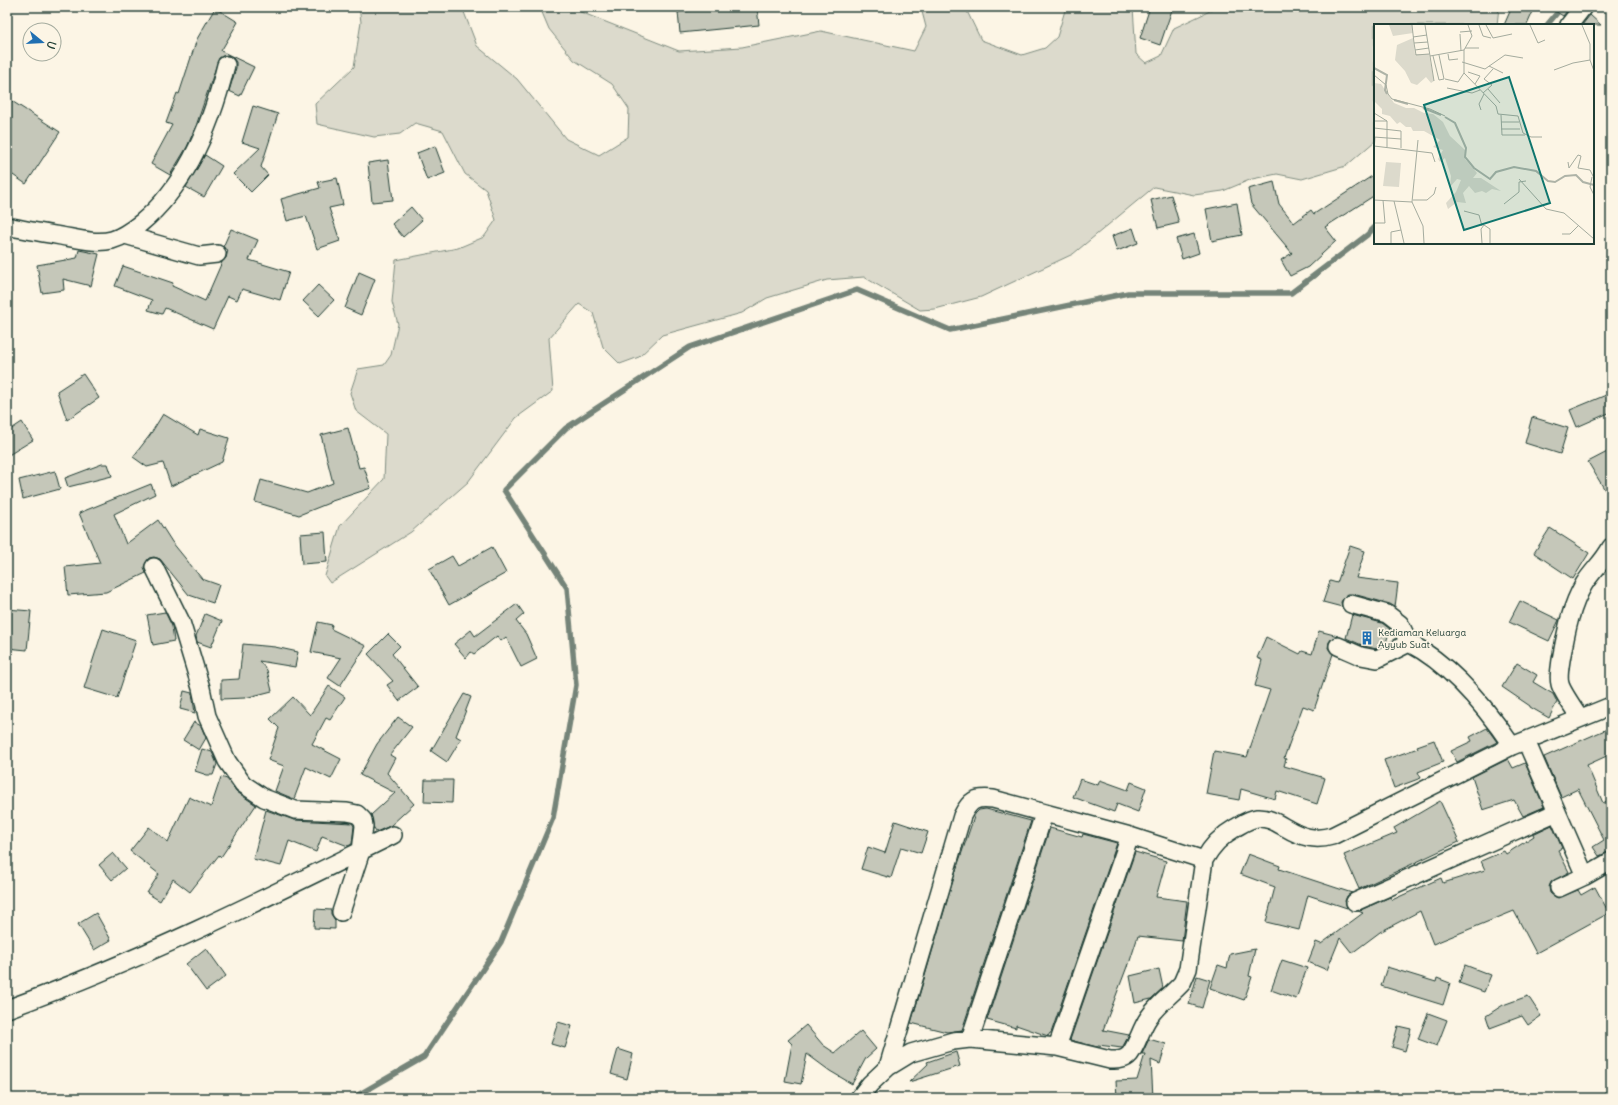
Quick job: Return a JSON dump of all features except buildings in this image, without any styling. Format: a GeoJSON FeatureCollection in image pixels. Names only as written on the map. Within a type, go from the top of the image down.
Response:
{"type":"FeatureCollection","features":[{"type":"Feature","properties":{"kind":"street"},"geometry":{"type":"LineString","coordinates":[[1570,24],[1582,7]]}},
{"type":"Feature","properties":{"kind":"street"},"geometry":{"type":"LineString","coordinates":[[7,226],[90,241],[112,240],[125,235],[157,210],[172,190],[199,146],[218,98],[226,65]]}},
{"type":"Feature","properties":{"kind":"street"},"geometry":{"type":"LineString","coordinates":[[125,235],[199,256],[217,254]]}},
{"type":"Feature","properties":{"kind":"street"},"geometry":{"type":"LineString","coordinates":[[1580,718],[1560,684],[1560,670],[1565,636],[1570,614],[1582,588],[1611,547]]}},
{"type":"Feature","properties":{"kind":"street"},"geometry":{"type":"LineString","coordinates":[[154,567],[180,622],[201,688],[207,716],[227,761],[243,784],[264,798],[295,810],[357,814],[363,820],[364,826],[361,851],[341,912]]}},
{"type":"Feature","properties":{"kind":"street"},"geometry":{"type":"LineString","coordinates":[[1351,604],[1387,614],[1400,624],[1409,644],[1421,650],[1442,665],[1478,701],[1497,724],[1519,744],[1557,812],[1585,876]]}},
{"type":"Feature","properties":{"kind":"street"},"geometry":{"type":"LineString","coordinates":[[1338,646],[1361,656],[1377,660],[1409,644]]}},
{"type":"Feature","properties":{"kind":"street"},"geometry":{"type":"LineString","coordinates":[[859,1098],[870,1084],[888,1067],[911,1053],[953,1041],[970,1039],[1057,1047],[1110,1060],[1119,1060],[1130,1054],[1149,1016],[1182,983],[1185,978],[1188,969],[1204,860],[1212,845],[1225,834],[1248,820],[1257,818],[1277,822],[1300,835],[1322,839],[1343,832],[1519,744],[1611,706]]}},
{"type":"Feature","properties":{"kind":"street"},"geometry":{"type":"LineString","coordinates":[[888,1067],[962,816],[967,805],[977,799],[984,798],[1130,836],[1204,860]]}},
{"type":"Feature","properties":{"kind":"street"},"geometry":{"type":"LineString","coordinates":[[1355,902],[1557,812]]}},
{"type":"Feature","properties":{"kind":"street"},"geometry":{"type":"LineString","coordinates":[[970,1039],[1044,814]]}},
{"type":"Feature","properties":{"kind":"street"},"geometry":{"type":"LineString","coordinates":[[7,1009],[68,987],[137,958],[393,835]]}},
{"type":"Feature","properties":{"kind":"street"},"geometry":{"type":"LineString","coordinates":[[1057,1047],[1130,836]]}},
{"type":"Feature","properties":{"kind":"street"},"geometry":{"type":"LineString","coordinates":[[1559,888],[1585,876],[1611,861]]}},
{"type":"Feature","properties":{"kind":"shaded area"},"geometry":{"type":"Polygon","coordinates":[[[359,7],[462,7],[477,46],[517,79],[566,139],[599,155],[628,137],[629,109],[612,84],[574,60],[549,29],[541,10],[545,7],[568,7],[679,51],[742,47],[821,31],[914,51],[926,27],[921,8],[917,7],[965,7],[981,40],[1022,55],[1045,48],[1057,37],[1066,7],[1133,7],[1136,54],[1146,63],[1161,56],[1174,28],[1212,10],[1213,7],[1499,7],[1497,24],[1374,24],[1374,142],[1346,166],[1302,179],[1277,174],[1252,179],[1223,191],[1194,195],[1154,187],[1073,254],[981,297],[935,309],[920,310],[864,277],[827,280],[767,298],[742,313],[662,335],[639,357],[620,364],[603,347],[593,313],[579,304],[549,338],[553,391],[516,418],[468,482],[411,532],[330,583],[325,576],[340,526],[384,479],[386,434],[356,411],[350,393],[358,369],[384,365],[391,355],[398,324],[392,302],[396,260],[458,248],[484,237],[496,220],[486,190],[465,174],[443,131],[415,123],[400,134],[374,137],[317,124],[315,104],[354,67],[361,22],[359,7]]]}},
{"type":"Feature","properties":{"kind":"waterway"},"geometry":{"type":"LineString","coordinates":[[1548,24],[1562,7]]}},
{"type":"Feature","properties":{"kind":"waterway"},"geometry":{"type":"LineString","coordinates":[[353,1098],[424,1057],[501,942],[553,818],[576,685],[567,588],[504,490],[566,428],[690,347],[857,290],[950,330],[1128,293],[1291,293],[1374,228]]}},
{"type":"Feature","properties":{"kind":"place","name":"Kediaman Keluarga Ayyub Suat"},"geometry":{"type":"Point","coordinates":[1367,638]}}]}
